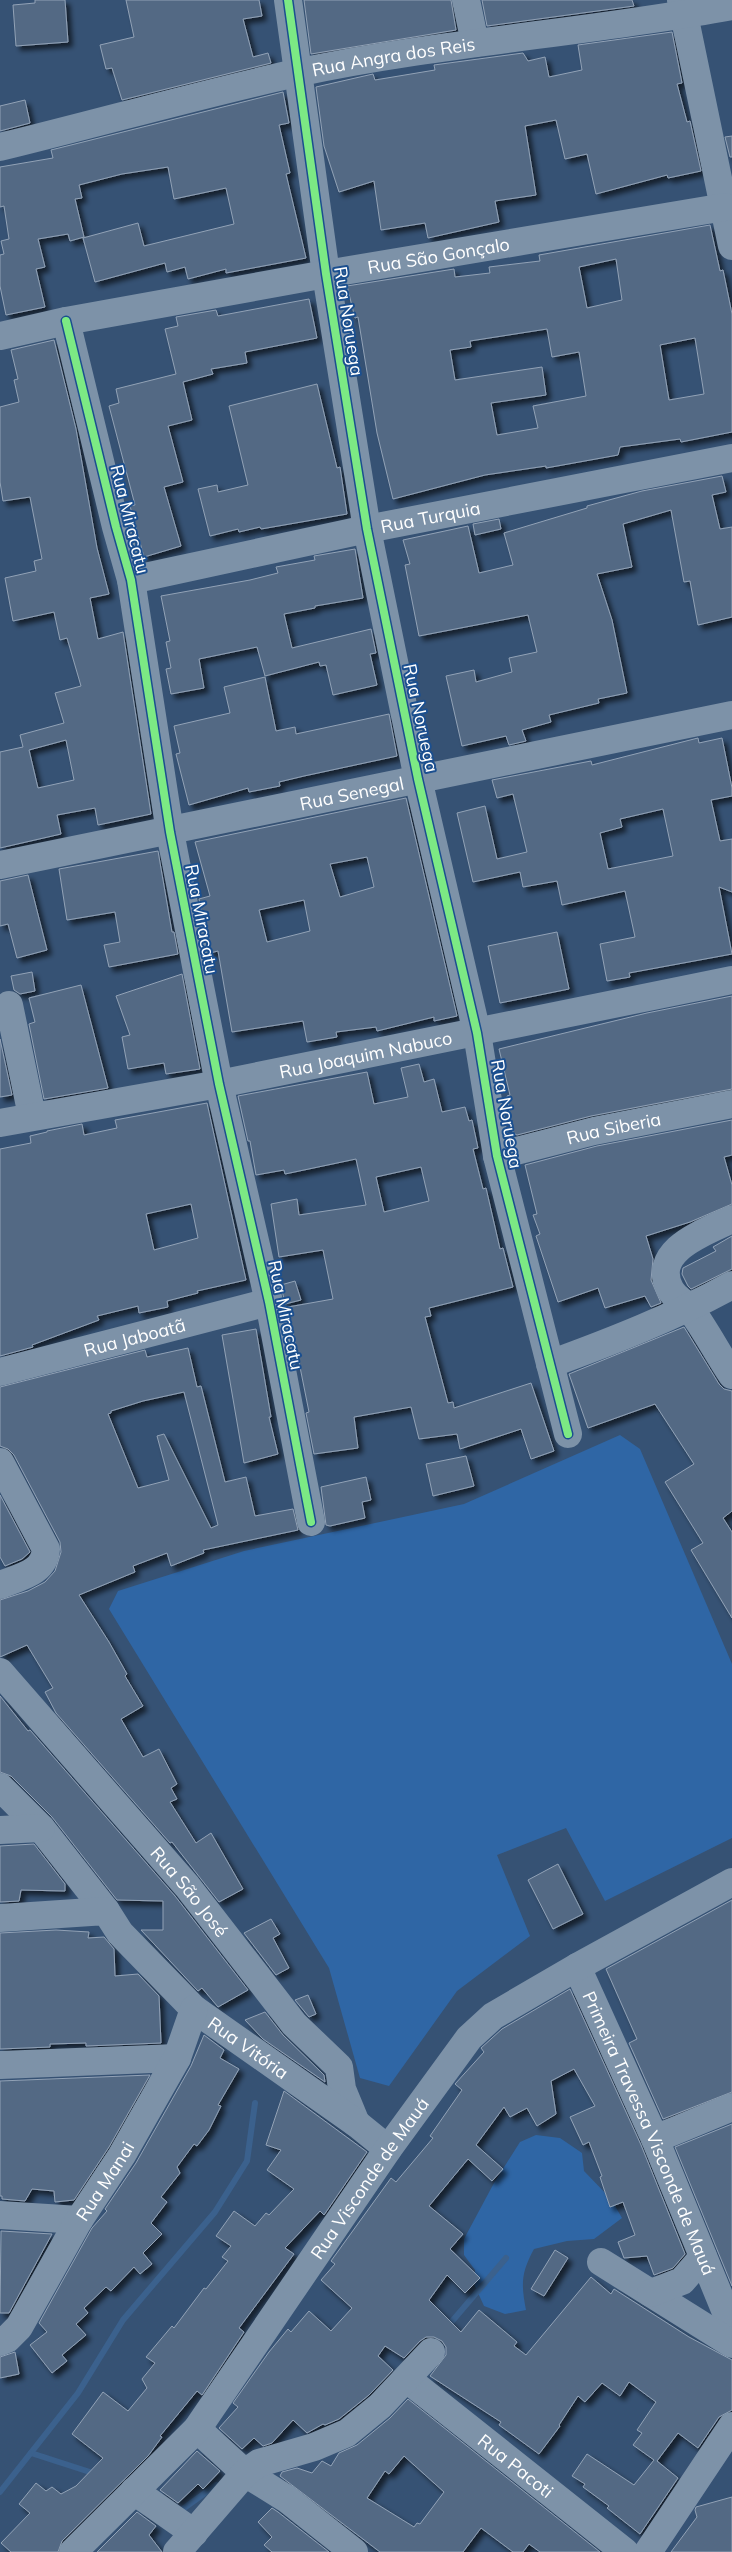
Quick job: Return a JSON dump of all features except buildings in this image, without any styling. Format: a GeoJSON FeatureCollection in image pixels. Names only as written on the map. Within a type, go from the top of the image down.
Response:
{"type":"FeatureCollection","features":[{"type":"Feature","properties":{"kind":"street","name":"Rua Noruega"},"geometry":{"type":"LineString","coordinates":[[288,0],[326,274],[367,529],[418,779],[477,1033],[497,1156],[568,1434]]}},
{"type":"Feature","properties":{"kind":"street"},"geometry":{"type":"LineString","coordinates":[[466,0],[476,43]]}},
{"type":"Feature","properties":{"kind":"street","name":"Rua Angra dos Reis"},"geometry":{"type":"LineString","coordinates":[[0,147],[297,73],[683,7],[732,6]]}},
{"type":"Feature","properties":{"kind":"street"},"geometry":{"type":"LineString","coordinates":[[683,7],[729,225]]}},
{"type":"Feature","properties":{"kind":"street","name":"Rua São Gonçalo"},"geometry":{"type":"LineString","coordinates":[[0,336],[66,321],[326,274],[729,225]]}},
{"type":"Feature","properties":{"kind":"street","name":"Rua Miracatu"},"geometry":{"type":"LineString","coordinates":[[66,321],[116,527],[131,580],[170,832],[219,1084],[269,1302],[311,1522]]}},
{"type":"Feature","properties":{"kind":"street","name":"Rua Turquia"},"geometry":{"type":"LineString","coordinates":[[131,580],[367,529],[732,458]]}},
{"type":"Feature","properties":{"kind":"street","name":"Rua Senegal"},"geometry":{"type":"LineString","coordinates":[[0,865],[170,832],[732,715]]}},
{"type":"Feature","properties":{"kind":"street","name":"Rua Joaquim Nabuco"},"geometry":{"type":"LineString","coordinates":[[0,1123],[219,1084],[732,980]]}},
{"type":"Feature","properties":{"kind":"street"},"geometry":{"type":"LineString","coordinates":[[8,1005],[32,1116]]}},
{"type":"Feature","properties":{"kind":"street","name":"Rua Siberia"},"geometry":{"type":"LineString","coordinates":[[497,1156],[594,1131],[732,1104]]}},
{"type":"Feature","properties":{"kind":"street"},"geometry":{"type":"LineString","coordinates":[[732,1219],[677,1248],[667,1260],[666,1280],[675,1298],[690,1308],[732,1376]]}},
{"type":"Feature","properties":{"kind":"street"},"geometry":{"type":"LineString","coordinates":[[550,1364],[600,1346],[690,1308],[732,1285]]}},
{"type":"Feature","properties":{"kind":"street","name":"Rua Jaboatã"},"geometry":{"type":"LineString","coordinates":[[0,1372],[269,1302]]}},
{"type":"Feature","properties":{"kind":"street"},"geometry":{"type":"LineString","coordinates":[[0,1462],[46,1549],[45,1559],[30,1573],[0,1585]]}},
{"type":"Feature","properties":{"kind":"street","name":"Rua São José"},"geometry":{"type":"LineString","coordinates":[[0,1672],[187,1886],[294,2024],[339,2066],[342,2089],[356,2123]]}},
{"type":"Feature","properties":{"kind":"street","name":"Rua Vitória"},"geometry":{"type":"LineString","coordinates":[[0,1787],[41,1828],[113,1922],[194,2009],[356,2123],[388,2149]]}},
{"type":"Feature","properties":{"kind":"street"},"geometry":{"type":"LineString","coordinates":[[0,1830],[41,1828]]}},
{"type":"Feature","properties":{"kind":"street","name":"Rua Visconde de Mauá"},"geometry":{"type":"LineString","coordinates":[[72,2552],[197,2429],[388,2149],[469,2038],[493,2016],[576,1967],[732,1882]]}},
{"type":"Feature","properties":{"kind":"street"},"geometry":{"type":"LineString","coordinates":[[0,1918],[113,1922]]}},
{"type":"Feature","properties":{"kind":"street","name":"Primeira Travessa Visconde de Mauá"},"geometry":{"type":"LineString","coordinates":[[576,1967],[655,2139],[732,2327]]}},
{"type":"Feature","properties":{"kind":"street","name":"Rua Manai"},"geometry":{"type":"LineString","coordinates":[[0,2342],[7,2340],[19,2326],[79,2220],[122,2155],[177,2058],[194,2009]]}},
{"type":"Feature","properties":{"kind":"street"},"geometry":{"type":"LineString","coordinates":[[0,2065],[177,2058]]}},
{"type":"Feature","properties":{"kind":"street"},"geometry":{"type":"LineString","coordinates":[[655,2139],[732,2107]]}},
{"type":"Feature","properties":{"kind":"street"},"geometry":{"type":"LineString","coordinates":[[0,2214],[79,2220]]}},
{"type":"Feature","properties":{"kind":"street"},"geometry":{"type":"LineString","coordinates":[[650,2293],[682,2281],[703,2257]]}},
{"type":"Feature","properties":{"kind":"street"},"geometry":{"type":"LineString","coordinates":[[601,2262],[732,2344]]}},
{"type":"Feature","properties":{"kind":"street"},"geometry":{"type":"LineString","coordinates":[[134,2491],[185,2542],[245,2473],[260,2463],[314,2447],[347,2433],[407,2379],[431,2352]]}},
{"type":"Feature","properties":{"kind":"street","name":"Rua Pacoti"},"geometry":{"type":"LineString","coordinates":[[407,2379],[625,2552]]}},
{"type":"Feature","properties":{"kind":"street"},"geometry":{"type":"LineString","coordinates":[[648,2552],[732,2426]]}},
{"type":"Feature","properties":{"kind":"street"},"geometry":{"type":"LineString","coordinates":[[197,2429],[245,2473],[287,2499],[354,2552]]}},
{"type":"Feature","properties":{"kind":"shaded area"},"geometry":{"type":"Polygon","coordinates":[[[620,1435],[640,1449],[732,1664],[732,1838],[605,1901],[566,1828],[497,1855],[530,1936],[457,1991],[389,2086],[360,2078],[329,1968],[109,1609],[118,1591],[244,1551],[464,1504],[620,1435]]]}},
{"type":"Feature","properties":{"kind":"shaded area"},"geometry":{"type":"Polygon","coordinates":[[[536,2135],[560,2138],[582,2153],[584,2171],[611,2199],[622,2218],[594,2239],[567,2241],[534,2249],[523,2279],[526,2310],[505,2314],[484,2306],[474,2284],[475,2270],[464,2255],[464,2239],[494,2183],[520,2142],[536,2135]]]}},
{"type":"Feature","properties":{"kind":"waterway"},"geometry":{"type":"LineString","coordinates":[[0,2492],[78,2393],[123,2320],[215,2212],[247,2161],[255,2103]]}},
{"type":"Feature","properties":{"kind":"waterway"},"geometry":{"type":"LineString","coordinates":[[431,2346],[506,2258]]}},
{"type":"Feature","properties":{"kind":"waterway"},"geometry":{"type":"LineString","coordinates":[[31,2453],[96,2474]]}},
{"type":"Feature","properties":{"kind":"waterway"},"geometry":{"type":"LineString","coordinates":[[177,2510],[180,2511],[216,2485]]}},
{"type":"Feature","properties":{"kind":"cycle path"},"geometry":{"type":"LineString","coordinates":[[288,0],[326,274],[367,529],[418,779],[477,1033],[497,1156],[568,1434]]}},
{"type":"Feature","properties":{"kind":"cycle path"},"geometry":{"type":"LineString","coordinates":[[66,321],[116,527],[131,580],[170,832],[219,1084],[269,1302],[311,1522]]}}]}
